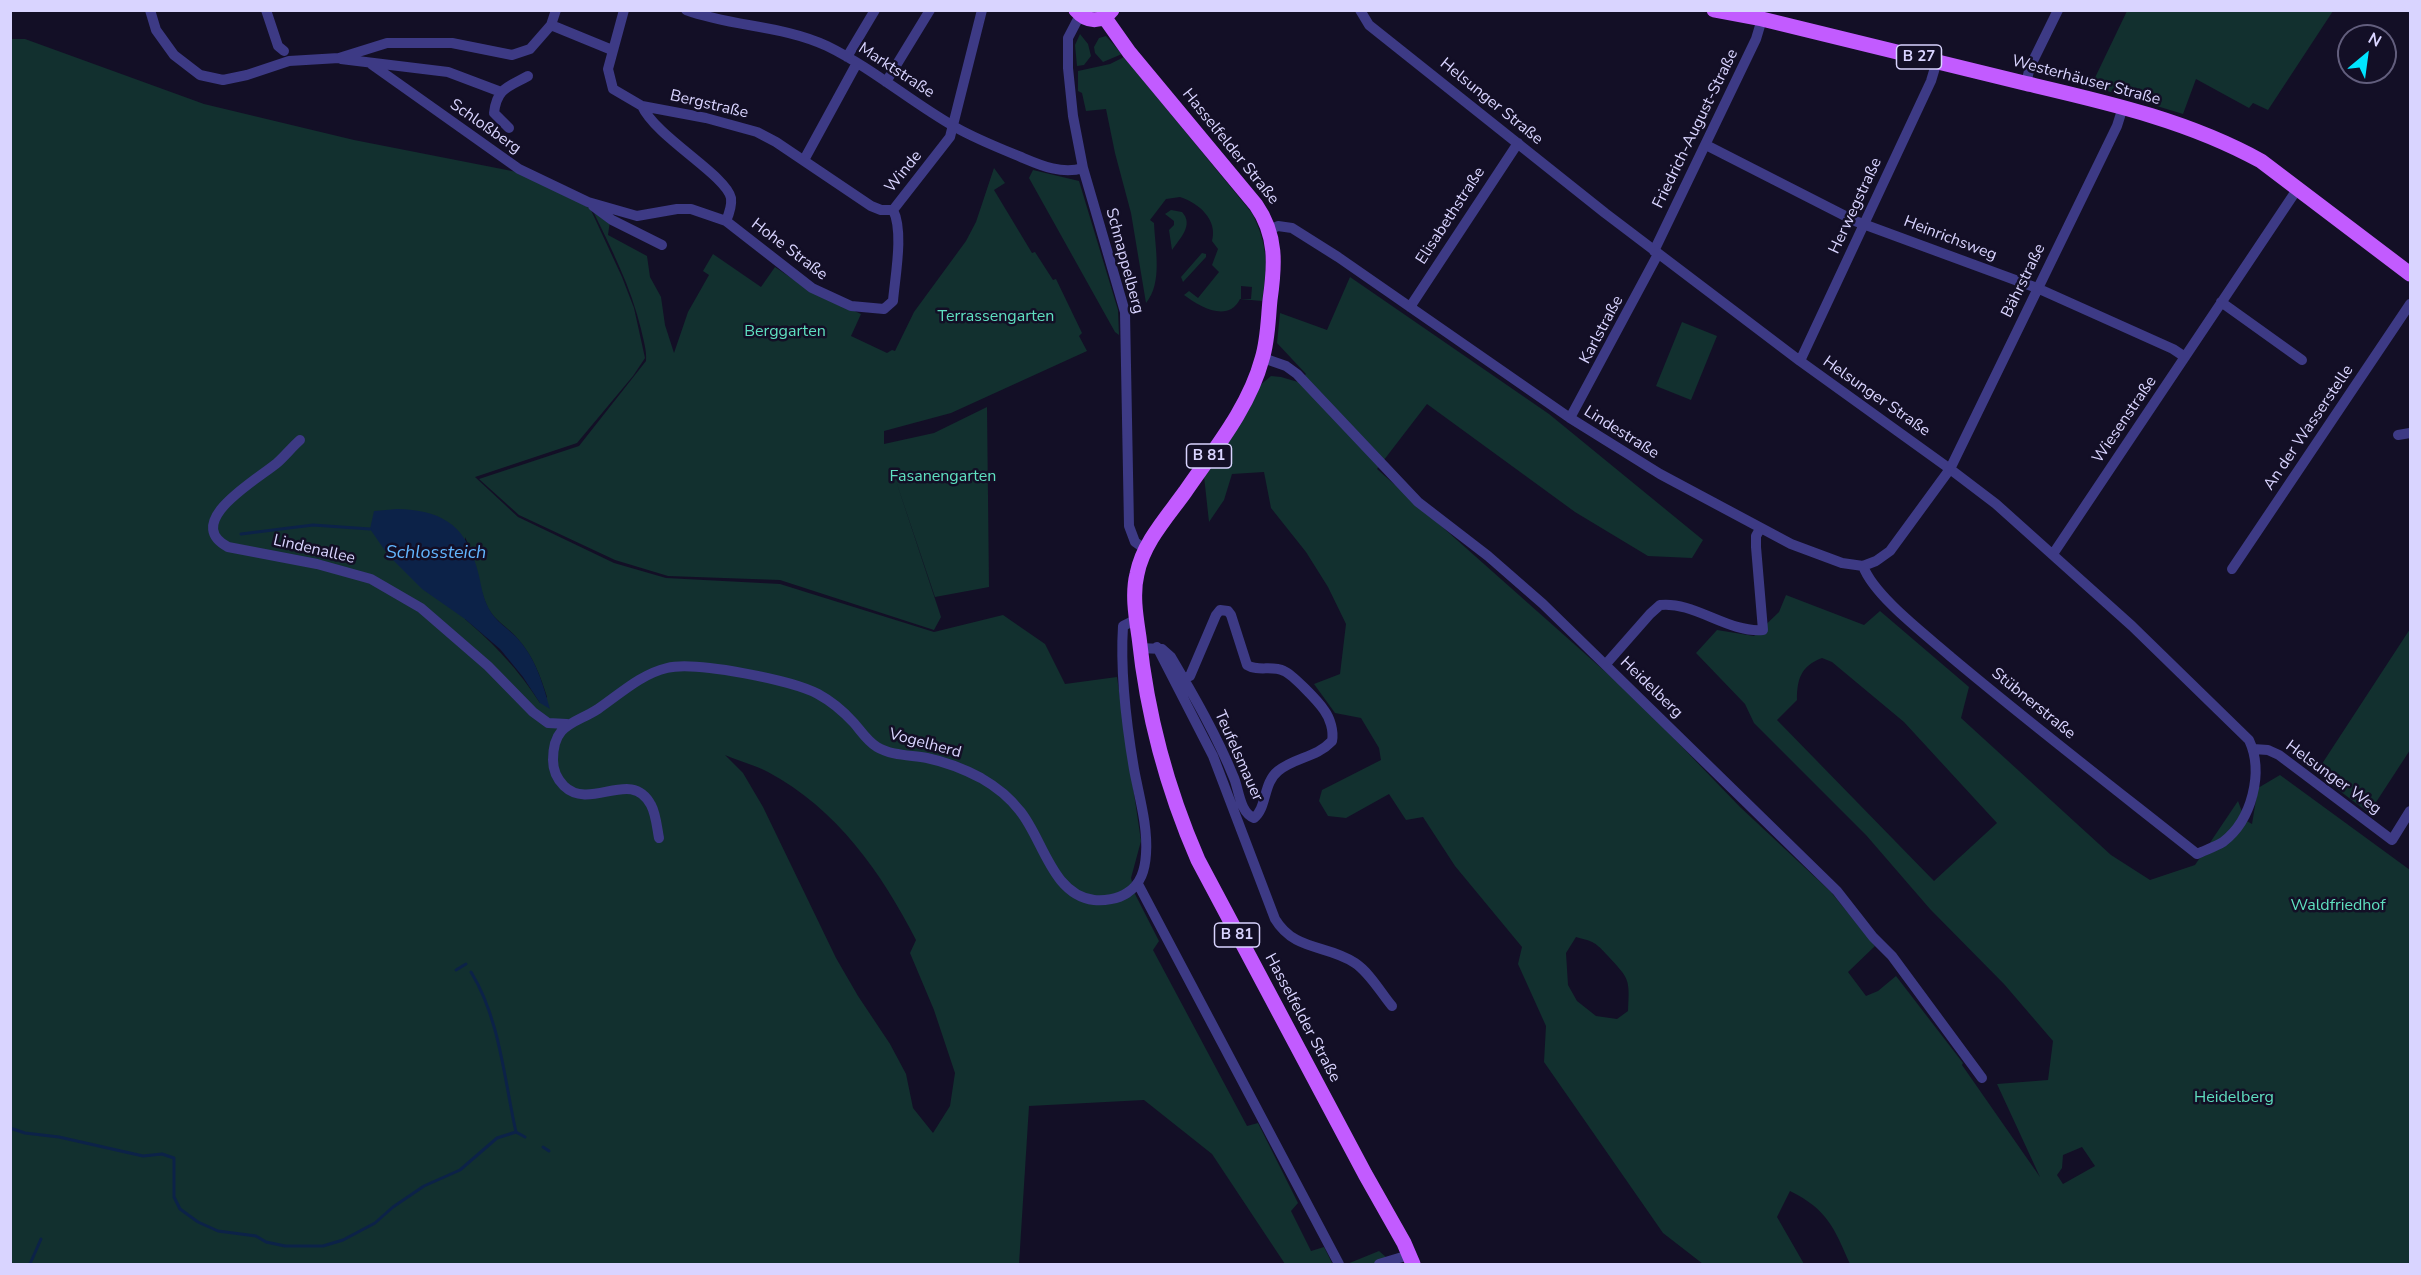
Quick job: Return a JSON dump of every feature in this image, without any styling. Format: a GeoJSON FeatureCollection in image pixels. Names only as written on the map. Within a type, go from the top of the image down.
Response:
{"type":"FeatureCollection","features":[{"type":"Feature","properties":{"kind":"main road","name":"Westerhäuser Straße"},"geometry":{"type":"LineString","coordinates":[[1714,10],[1762,19],[2026,83],[2123,107],[2175,124],[2261,161],[2410,274]]}},
{"type":"Feature","properties":{"kind":"main road"},"geometry":{"type":"LineString","coordinates":[[1078,13],[1092,20],[1109,14]]}},
{"type":"Feature","properties":{"kind":"main road","name":"Hasselfelder Straße"},"geometry":{"type":"LineString","coordinates":[[1109,14],[1129,52],[1260,211],[1273,242],[1274,270],[1263,358],[1254,384],[1242,406],[1145,549],[1136,579],[1140,648],[1149,704],[1163,762],[1194,852],[1411,1260]]}},
{"type":"Feature","properties":{"kind":"street"},"geometry":{"type":"LineString","coordinates":[[150,10],[156,30],[174,55],[200,75],[223,80],[247,75],[289,61],[339,58],[387,43],[452,44],[512,55],[530,49],[551,25],[556,10]]}},
{"type":"Feature","properties":{"kind":"street"},"geometry":{"type":"LineString","coordinates":[[266,10],[278,46],[284,51]]}},
{"type":"Feature","properties":{"kind":"street"},"geometry":{"type":"LineString","coordinates":[[551,25],[612,50],[624,10]]}},
{"type":"Feature","properties":{"kind":"street","name":"Marktstraße"},"geometry":{"type":"LineString","coordinates":[[686,10],[718,20],[768,27],[801,36],[852,60],[977,139],[1045,166],[1074,171],[1083,168]]}},
{"type":"Feature","properties":{"kind":"street"},"geometry":{"type":"LineString","coordinates":[[804,160],[875,10]]}},
{"type":"Feature","properties":{"kind":"street"},"geometry":{"type":"LineString","coordinates":[[886,82],[930,10]]}},
{"type":"Feature","properties":{"kind":"street","name":"Winde"},"geometry":{"type":"LineString","coordinates":[[884,309],[892,301],[895,276],[897,221],[893,210],[950,138],[982,10]]}},
{"type":"Feature","properties":{"kind":"street","name":"Helsunger Straße"},"geometry":{"type":"LineString","coordinates":[[1360,10],[1369,24],[1656,253],[1800,362],[1950,469],[2053,554],[2249,740],[2253,749]]}},
{"type":"Feature","properties":{"kind":"street"},"geometry":{"type":"LineString","coordinates":[[2026,83],[2030,67],[2058,10]]}},
{"type":"Feature","properties":{"kind":"street","name":"Schnappelberg"},"geometry":{"type":"LineString","coordinates":[[1078,13],[1070,32],[1067,57],[1074,123],[1083,168],[1125,312],[1129,526],[1135,542],[1145,549]]}},
{"type":"Feature","properties":{"kind":"street","name":"Friedrich-August-Straße"},"geometry":{"type":"LineString","coordinates":[[1656,253],[1756,39],[1762,19]]}},
{"type":"Feature","properties":{"kind":"street","name":"Bergstraße"},"geometry":{"type":"LineString","coordinates":[[612,50],[608,69],[613,89],[642,106],[740,126],[776,142],[871,206],[881,210],[893,210]]}},
{"type":"Feature","properties":{"kind":"street"},"geometry":{"type":"LineString","coordinates":[[339,58],[371,64],[448,72],[501,92]]}},
{"type":"Feature","properties":{"kind":"street","name":"Herwegstraße"},"geometry":{"type":"LineString","coordinates":[[1800,362],[1931,81],[1937,62]]}},
{"type":"Feature","properties":{"kind":"street","name":"Schloßberg"},"geometry":{"type":"LineString","coordinates":[[371,64],[519,169],[588,202],[637,216],[677,208]]}},
{"type":"Feature","properties":{"kind":"street"},"geometry":{"type":"LineString","coordinates":[[509,128],[494,113],[496,99],[501,92],[528,76]]}},
{"type":"Feature","properties":{"kind":"street"},"geometry":{"type":"LineString","coordinates":[[642,106],[646,115],[725,187],[731,199],[726,221]]}},
{"type":"Feature","properties":{"kind":"street","name":"Bährstraße"},"geometry":{"type":"LineString","coordinates":[[1950,469],[2116,126],[2123,107]]}},
{"type":"Feature","properties":{"kind":"street","name":"Elisabethstraße"},"geometry":{"type":"LineString","coordinates":[[1410,307],[1518,142]]}},
{"type":"Feature","properties":{"kind":"street","name":"Heinrichsweg"},"geometry":{"type":"LineString","coordinates":[[1706,145],[1864,224],[2037,288],[2185,357]]}},
{"type":"Feature","properties":{"kind":"street","name":"Wiesenstraße"},"geometry":{"type":"LineString","coordinates":[[2053,554],[2298,188]]}},
{"type":"Feature","properties":{"kind":"street","name":"Schloßberg"},"geometry":{"type":"LineString","coordinates":[[588,202],[612,220],[662,245]]}},
{"type":"Feature","properties":{"kind":"street","name":"Hohe Straße"},"geometry":{"type":"LineString","coordinates":[[677,208],[691,209],[726,221],[812,288],[851,306],[884,309]]}},
{"type":"Feature","properties":{"kind":"street","name":"Lindestraße"},"geometry":{"type":"LineString","coordinates":[[1269,230],[1278,226],[1292,228],[1570,418],[1660,474],[1760,529],[1819,556],[1863,566]]}},
{"type":"Feature","properties":{"kind":"street","name":"Karlstraße"},"geometry":{"type":"LineString","coordinates":[[1570,418],[1656,253]]}},
{"type":"Feature","properties":{"kind":"street"},"geometry":{"type":"LineString","coordinates":[[2221,302],[2302,360]]}},
{"type":"Feature","properties":{"kind":"street","name":"An der Wasserstelle"},"geometry":{"type":"LineString","coordinates":[[2232,568],[2410,304]]}},
{"type":"Feature","properties":{"kind":"street","name":"Heidelberg"},"geometry":{"type":"LineString","coordinates":[[1263,358],[1286,366],[1297,374],[1418,502],[1488,556],[1606,664],[1837,891],[1892,956],[1982,1078]]}},
{"type":"Feature","properties":{"kind":"street"},"geometry":{"type":"LineString","coordinates":[[2398,435],[2410,433]]}},
{"type":"Feature","properties":{"kind":"street","name":"Lindenallee"},"geometry":{"type":"LineString","coordinates":[[300,440],[277,462],[224,504],[214,520],[213,529],[218,542],[228,547],[316,564],[371,579],[421,608],[488,666],[519,700],[540,718],[548,723],[567,724]]}},
{"type":"Feature","properties":{"kind":"street"},"geometry":{"type":"LineString","coordinates":[[1863,566],[1876,561],[1890,550],[1950,469]]}},
{"type":"Feature","properties":{"kind":"street"},"geometry":{"type":"LineString","coordinates":[[1606,664],[1660,605],[1677,606],[1746,630],[1763,630],[1756,547],[1756,536],[1760,529]]}},
{"type":"Feature","properties":{"kind":"street","name":"Stübnerstraße"},"geometry":{"type":"LineString","coordinates":[[1863,566],[1872,582],[1914,625],[1978,679],[2198,854],[2223,842],[2241,822],[2252,798],[2253,749]]}},
{"type":"Feature","properties":{"kind":"street","name":"Teufelsmauer"},"geometry":{"type":"LineString","coordinates":[[1157,647],[1167,651],[1184,678],[1234,778],[1243,806],[1250,816],[1254,818],[1259,813],[1263,797],[1277,772],[1323,751],[1332,741],[1332,728],[1324,710],[1289,674],[1277,669],[1252,668],[1247,665],[1228,611],[1220,610],[1216,615],[1190,676],[1184,678]]}},
{"type":"Feature","properties":{"kind":"street"},"geometry":{"type":"LineString","coordinates":[[1137,619],[1123,626],[1122,650],[1131,751],[1146,850],[1144,869],[1138,884],[1339,1264]]}},
{"type":"Feature","properties":{"kind":"street"},"geometry":{"type":"LineString","coordinates":[[1140,648],[1157,647],[1213,756],[1275,919],[1283,932],[1293,939],[1358,965],[1392,1006]]}},
{"type":"Feature","properties":{"kind":"street","name":"Vogelherd"},"geometry":{"type":"LineString","coordinates":[[567,724],[598,709],[630,684],[667,668],[698,666],[798,686],[818,694],[838,708],[878,748],[892,753],[945,762],[994,787],[1019,809],[1048,860],[1072,892],[1086,899],[1103,901],[1125,895],[1138,884]]}},
{"type":"Feature","properties":{"kind":"street"},"geometry":{"type":"LineString","coordinates":[[567,724],[555,745],[553,760],[559,780],[574,794],[582,796],[592,796],[616,789],[631,789],[642,795],[651,804],[659,838]]}},
{"type":"Feature","properties":{"kind":"street","name":"Helsunger Weg"},"geometry":{"type":"LineString","coordinates":[[2253,749],[2268,750],[2278,754],[2392,840],[2410,811]]}},
{"type":"Feature","properties":{"kind":"street"},"geometry":{"type":"LineString","coordinates":[[1379,1264],[1411,1260]]}},
{"type":"Feature","properties":{"kind":"green space"},"geometry":{"type":"Polygon","coordinates":[[[2127,10],[2333,11],[2268,110],[2253,103],[2249,108],[2196,79],[2183,114],[2091,86],[2127,10]]]}},
{"type":"Feature","properties":{"kind":"green space"},"geometry":{"type":"Polygon","coordinates":[[[1080,34],[1088,44],[1091,56],[1084,65],[1077,66],[1075,45],[1080,34]]]}},
{"type":"Feature","properties":{"kind":"green space"},"geometry":{"type":"Polygon","coordinates":[[[1106,36],[1122,54],[1103,62],[1095,53],[1094,47],[1099,38],[1106,36]]]}},
{"type":"Feature","properties":{"kind":"green space"},"geometry":{"type":"Polygon","coordinates":[[[10,39],[25,39],[204,104],[354,140],[517,172],[590,208],[634,308],[645,358],[633,376],[577,443],[475,477],[518,517],[614,563],[666,578],[780,584],[934,632],[1003,615],[1045,644],[1065,684],[1117,677],[1141,841],[1131,878],[1135,894],[1159,941],[1153,950],[1247,1126],[1258,1123],[1298,1203],[1291,1211],[1311,1251],[1324,1247],[1332,1263],[1347,1264],[1285,1264],[1212,1154],[1144,1100],[1029,1106],[1019,1264],[11,1264],[10,39]],[[465,537],[465,619],[506,658],[540,703],[547,697],[542,681],[528,652],[488,608],[465,537]],[[725,755],[743,773],[763,807],[836,958],[890,1044],[906,1074],[913,1108],[933,1133],[950,1106],[955,1073],[934,1010],[910,953],[916,940],[888,890],[855,844],[836,823],[793,787],[758,767],[725,755]]]}},
{"type":"Feature","properties":{"kind":"green space"},"geometry":{"type":"Polygon","coordinates":[[[1124,57],[1252,213],[1264,246],[1266,266],[1262,301],[1240,299],[1228,310],[1213,311],[1184,295],[1189,291],[1198,298],[1219,272],[1212,265],[1218,249],[1212,241],[1210,219],[1194,203],[1180,197],[1166,199],[1150,220],[1154,223],[1156,275],[1155,286],[1146,303],[1131,213],[1106,109],[1086,111],[1082,93],[1078,91],[1078,71],[1110,64],[1124,57]],[[1241,286],[1241,299],[1251,299],[1252,287],[1241,286]]]}},
{"type":"Feature","properties":{"kind":"green space"},"geometry":{"type":"Polygon","coordinates":[[[994,168],[1005,183],[994,190],[1032,253],[1035,252],[1053,280],[1056,279],[1082,333],[1079,336],[1087,351],[951,413],[884,431],[884,444],[934,433],[987,407],[989,587],[935,597],[896,481],[941,617],[934,630],[780,580],[668,576],[615,560],[519,515],[479,479],[579,446],[646,361],[644,341],[632,298],[592,209],[610,221],[608,235],[647,256],[650,277],[661,297],[665,325],[674,353],[688,312],[709,275],[703,271],[713,254],[761,287],[775,267],[809,290],[861,314],[851,336],[887,353],[895,351],[914,312],[966,241],[976,222],[994,168]]]}},
{"type":"Feature","properties":{"kind":"green space"},"geometry":{"type":"Polygon","coordinates":[[[1033,170],[1079,181],[1118,310],[1119,335],[1115,332],[1029,178],[1033,170]]]}},
{"type":"Feature","properties":{"kind":"green space"},"geometry":{"type":"Polygon","coordinates":[[[1171,210],[1182,212],[1187,222],[1172,250],[1169,230],[1174,225],[1174,221],[1165,214],[1171,210]]]}},
{"type":"Feature","properties":{"kind":"green space"},"geometry":{"type":"Polygon","coordinates":[[[1202,253],[1206,254],[1206,257],[1183,282],[1181,277],[1202,253]]]}},
{"type":"Feature","properties":{"kind":"green space","name":"Heidelberg"},"geometry":{"type":"Polygon","coordinates":[[[1350,277],[1549,414],[1703,540],[1692,558],[1648,556],[1575,512],[1427,404],[1377,469],[1636,699],[1740,807],[1831,892],[1875,946],[1848,972],[1866,996],[1878,991],[1896,976],[1963,1063],[1962,1065],[2040,1177],[1997,1084],[2048,1080],[2053,1041],[2004,984],[1930,909],[1866,835],[1754,723],[1745,704],[1696,653],[1717,630],[1754,636],[1779,612],[1786,595],[1864,625],[1880,611],[1969,687],[1961,718],[2111,855],[2150,880],[2195,865],[2238,801],[2245,820],[2252,824],[2258,788],[2280,775],[2410,870],[2410,1264],[1850,1264],[1828,1221],[1813,1205],[1790,1191],[1777,1217],[1804,1264],[1703,1264],[1663,1233],[1544,1062],[1546,1026],[1518,964],[1522,947],[1455,866],[1423,817],[1406,820],[1389,794],[1346,818],[1328,816],[1319,801],[1322,790],[1381,760],[1379,748],[1361,718],[1335,713],[1314,684],[1340,674],[1346,624],[1328,587],[1306,552],[1271,508],[1264,472],[1232,474],[1224,500],[1209,522],[1204,476],[1259,386],[1271,376],[1298,382],[1306,374],[1277,343],[1280,313],[1327,330],[1350,277]],[[1822,658],[1805,669],[1799,680],[1797,700],[1777,720],[1934,881],[1997,823],[1904,722],[1832,662],[1822,658]],[[1576,937],[1566,953],[1568,985],[1577,1001],[1596,1016],[1617,1019],[1628,1011],[1627,980],[1600,948],[1594,943],[1576,937]],[[2082,1147],[2063,1155],[2062,1168],[2057,1175],[2063,1184],[2095,1166],[2082,1147]]]}},
{"type":"Feature","properties":{"kind":"green space"},"geometry":{"type":"Polygon","coordinates":[[[1682,322],[1717,336],[1691,400],[1656,386],[1682,322]]]}},
{"type":"Feature","properties":{"kind":"green space"},"geometry":{"type":"Polygon","coordinates":[[[2410,629],[2410,750],[2369,813],[2316,773],[2410,629]]]}},
{"type":"Feature","properties":{"kind":"green space"},"geometry":{"type":"Polygon","coordinates":[[[1379,1251],[1394,1264],[1347,1264],[1379,1251]]]}},
{"type":"Feature","properties":{"kind":"water","name":"Schlossteich"},"geometry":{"type":"Polygon","coordinates":[[[397,509],[425,512],[437,516],[457,529],[471,551],[489,609],[530,655],[542,681],[550,709],[540,703],[523,677],[500,649],[465,619],[422,589],[388,555],[370,529],[374,511],[397,509]]]}},
{"type":"Feature","properties":{"kind":"waterway"},"geometry":{"type":"LineString","coordinates":[[241,534],[313,525],[370,529]]}},
{"type":"Feature","properties":{"kind":"waterway"},"geometry":{"type":"LineString","coordinates":[[456,970],[466,964]]}},
{"type":"Feature","properties":{"kind":"waterway"},"geometry":{"type":"LineString","coordinates":[[471,972],[481,990],[495,1029],[516,1132]]}},
{"type":"Feature","properties":{"kind":"waterway"},"geometry":{"type":"LineString","coordinates":[[10,1128],[25,1133],[59,1137],[143,1156],[162,1154],[174,1158],[174,1197],[180,1209],[198,1222],[218,1231],[256,1236],[266,1242],[285,1246],[323,1246],[343,1240],[375,1223],[393,1207],[424,1186],[460,1170],[497,1138],[516,1132],[525,1137]]}},
{"type":"Feature","properties":{"kind":"waterway"},"geometry":{"type":"LineString","coordinates":[[543,1147],[549,1151]]}},
{"type":"Feature","properties":{"kind":"waterway"},"geometry":{"type":"LineString","coordinates":[[30,1264],[41,1239]]}},
{"type":"Feature","properties":{"kind":"park label","name":"Terrassengarten"},"geometry":{"type":"Point","coordinates":[996,317]}},
{"type":"Feature","properties":{"kind":"park label","name":"Berggarten"},"geometry":{"type":"Point","coordinates":[785,332]}},
{"type":"Feature","properties":{"kind":"park label","name":"Fasanengarten"},"geometry":{"type":"Point","coordinates":[943,477]}},
{"type":"Feature","properties":{"kind":"park label","name":"Waldfriedhof"},"geometry":{"type":"Point","coordinates":[2338,906]}}]}
